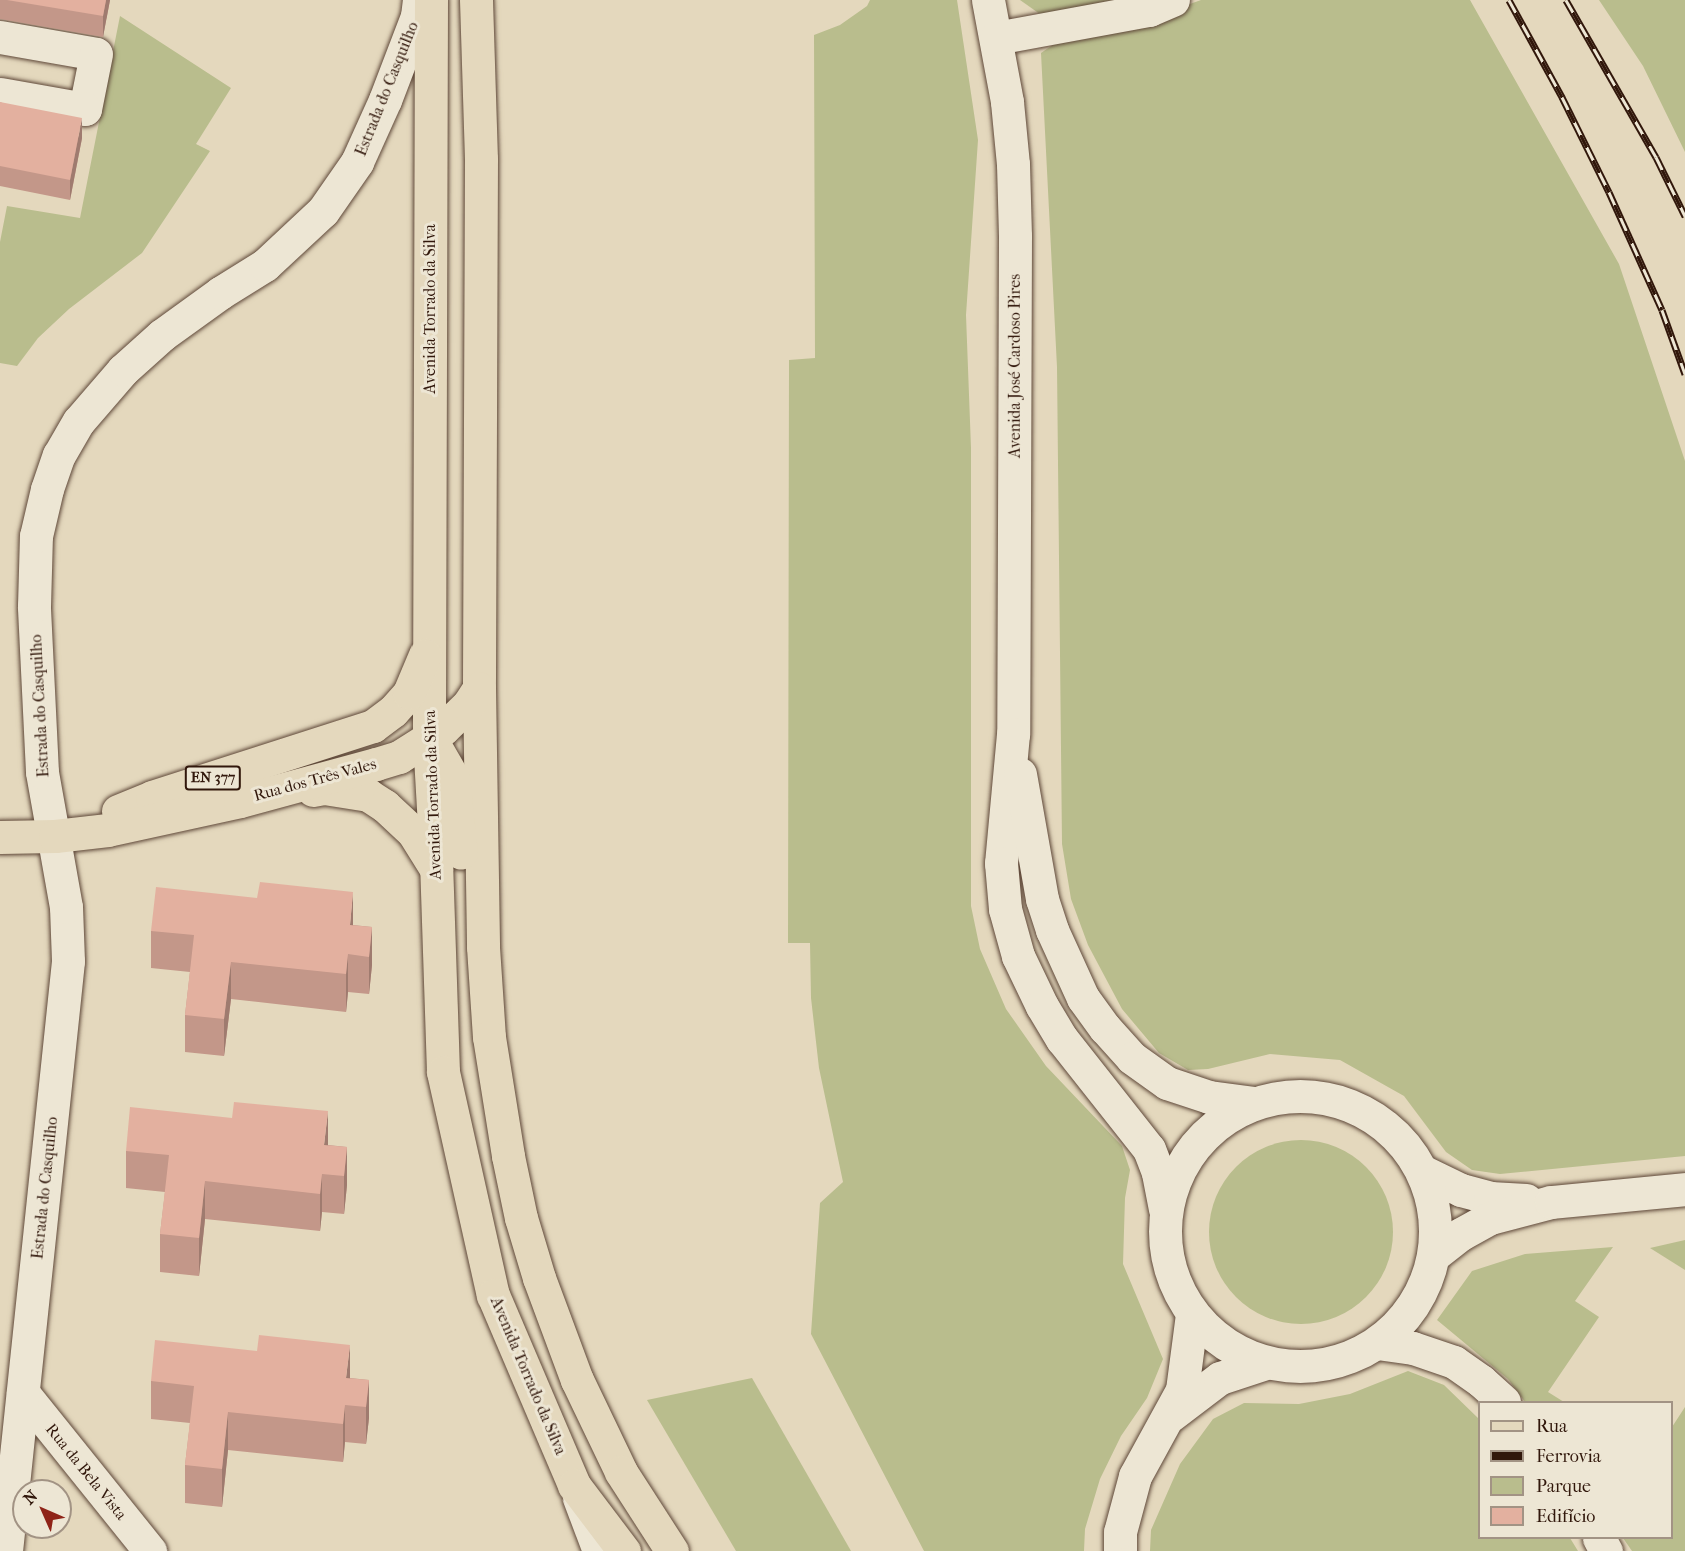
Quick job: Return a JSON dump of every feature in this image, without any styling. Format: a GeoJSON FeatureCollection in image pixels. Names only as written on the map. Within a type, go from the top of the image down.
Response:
{"type":"FeatureCollection","features":[{"type":"Feature","properties":{"kind":"main road","name":"Avenida Torrado da Silva"},"geometry":{"type":"LineString","coordinates":[[431,0],[429,739],[443,1072],[493,1295],[574,1485],[624,1551]]}},
{"type":"Feature","properties":{"kind":"main road"},"geometry":{"type":"LineString","coordinates":[[476,0],[481,159],[480,688],[483,947],[489,1037],[508,1156],[521,1218],[539,1278],[577,1380],[621,1472],[672,1551]]}},
{"type":"Feature","properties":{"kind":"main road","name":"Rua dos Três Vales"},"geometry":{"type":"LineString","coordinates":[[55,836],[152,797],[373,726],[393,711],[409,693],[420,671],[429,639]]}},
{"type":"Feature","properties":{"kind":"main road","name":"Rua dos Três Vales"},"geometry":{"type":"LineString","coordinates":[[0,837],[55,836],[108,830],[240,801],[388,760],[429,739],[468,705],[480,688]]}},
{"type":"Feature","properties":{"kind":"main road"},"geometry":{"type":"LineString","coordinates":[[373,726],[411,729],[429,739],[453,777],[468,953],[476,994],[489,1037]]}},
{"type":"Feature","properties":{"kind":"main road"},"geometry":{"type":"LineString","coordinates":[[240,801],[324,788],[368,795],[413,832],[436,869]]}},
{"type":"Feature","properties":{"kind":"street","name":"Estrada do Casquilho"},"geometry":{"type":"LineString","coordinates":[[6,1551],[68,961],[66,907],[42,772],[34,606],[36,536],[47,489],[59,455],[79,421],[123,370],[181,321],[265,265],[323,211],[357,162],[385,100],[417,16],[419,0]]}},
{"type":"Feature","properties":{"kind":"street","name":"Avenida José Cardoso Pires"},"geometry":{"type":"LineString","coordinates":[[988,0],[996,38],[1013,164],[1015,236],[1013,734],[1001,863],[1005,909],[1018,956],[1042,1006],[1062,1039],[1149,1149],[1158,1173],[1166,1209]]}},
{"type":"Feature","properties":{"kind":"street"},"geometry":{"type":"LineString","coordinates":[[996,38],[1149,10],[1173,0]]}},
{"type":"Feature","properties":{"kind":"street"},"geometry":{"type":"LineString","coordinates":[[0,38],[96,54],[85,109],[0,94]]}},
{"type":"Feature","properties":{"kind":"street","name":"Avenida José Cardoso Pires"},"geometry":{"type":"LineString","coordinates":[[1013,734],[1030,842],[1042,899],[1052,930],[1083,998],[1105,1028],[1132,1058],[1167,1083],[1209,1097],[1253,1103]]}},
{"type":"Feature","properties":{"kind":"street"},"geometry":{"type":"LineString","coordinates":[[1292,1095],[1331,1098],[1369,1113],[1400,1138],[1422,1171],[1435,1212],[1434,1255],[1423,1288],[1408,1311],[1377,1343],[1342,1360],[1304,1367],[1266,1363],[1238,1352],[1213,1336],[1192,1314],[1174,1282],[1164,1246],[1166,1209],[1176,1175],[1195,1144],[1221,1120],[1253,1103],[1292,1095]]}},
{"type":"Feature","properties":{"kind":"street"},"geometry":{"type":"LineString","coordinates":[[1422,1171],[1461,1190],[1490,1198],[1551,1202]]}},
{"type":"Feature","properties":{"kind":"street"},"geometry":{"type":"LineString","coordinates":[[1434,1255],[1461,1234],[1490,1218],[1551,1202],[1685,1189]]}},
{"type":"Feature","properties":{"kind":"street"},"geometry":{"type":"LineString","coordinates":[[1120,1551],[1120,1532],[1136,1476],[1182,1390],[1192,1314]]}},
{"type":"Feature","properties":{"kind":"street"},"geometry":{"type":"LineString","coordinates":[[1377,1343],[1413,1348],[1454,1362],[1481,1381],[1503,1401]]}},
{"type":"Feature","properties":{"kind":"street"},"geometry":{"type":"LineString","coordinates":[[1170,1416],[1220,1378],[1266,1363]]}},
{"type":"Feature","properties":{"kind":"street","name":"Rua da Bela Vista"},"geometry":{"type":"LineString","coordinates":[[22,1393],[150,1551]]}},
{"type":"Feature","properties":{"kind":"street"},"geometry":{"type":"LineString","coordinates":[[574,1485],[599,1551]]}},
{"type":"Feature","properties":{"kind":"green space"},"geometry":{"type":"Polygon","coordinates":[[[870,0],[957,0],[978,140],[966,315],[971,448],[971,906],[980,949],[1006,1009],[1046,1066],[1122,1146],[1130,1170],[1125,1198],[1123,1264],[1163,1359],[1147,1398],[1121,1436],[1100,1479],[1085,1529],[1084,1551],[924,1551],[811,1334],[820,1203],[843,1182],[819,1068],[811,998],[810,943],[788,943],[789,360],[815,358],[814,35],[840,25],[867,6],[870,0]]]}},
{"type":"Feature","properties":{"kind":"green space"},"geometry":{"type":"Polygon","coordinates":[[[1020,0],[1141,0],[1047,19],[1020,0]]]}},
{"type":"Feature","properties":{"kind":"green space"},"geometry":{"type":"Polygon","coordinates":[[[1201,0],[1470,0],[1619,264],[1685,461],[1685,1156],[1500,1174],[1472,1170],[1446,1152],[1404,1096],[1340,1060],[1270,1054],[1208,1069],[1188,1070],[1159,1053],[1122,1009],[1088,945],[1071,899],[1062,844],[1057,367],[1041,53],[1073,31],[1132,25],[1201,0]]]}},
{"type":"Feature","properties":{"kind":"green space"},"geometry":{"type":"Polygon","coordinates":[[[1599,0],[1685,0],[1685,152],[1643,66],[1599,0]]]}},
{"type":"Feature","properties":{"kind":"green space"},"geometry":{"type":"Polygon","coordinates":[[[120,16],[231,88],[196,144],[210,151],[142,253],[69,309],[38,338],[17,366],[0,363],[0,242],[7,206],[80,218],[120,16]]]}},
{"type":"Feature","properties":{"kind":"green space"},"geometry":{"type":"Polygon","coordinates":[[[1301,1140],[1336,1147],[1352,1155],[1366,1167],[1378,1181],[1386,1197],[1393,1232],[1386,1267],[1378,1283],[1366,1297],[1352,1309],[1336,1317],[1301,1324],[1266,1317],[1250,1309],[1236,1297],[1224,1283],[1216,1267],[1209,1232],[1216,1197],[1224,1181],[1236,1167],[1250,1155],[1266,1147],[1301,1140]]]}},
{"type":"Feature","properties":{"kind":"green space"},"geometry":{"type":"Polygon","coordinates":[[[1685,1240],[1685,1270],[1650,1248],[1685,1240]]]}},
{"type":"Feature","properties":{"kind":"green space"},"geometry":{"type":"Polygon","coordinates":[[[1613,1247],[1575,1301],[1599,1317],[1548,1392],[1562,1401],[1524,1401],[1508,1379],[1437,1320],[1472,1271],[1525,1254],[1613,1247]]]}},
{"type":"Feature","properties":{"kind":"green space"},"geometry":{"type":"Polygon","coordinates":[[[1408,1371],[1444,1385],[1478,1418],[1478,1539],[1571,1539],[1578,1551],[1150,1551],[1151,1530],[1180,1464],[1213,1419],[1244,1403],[1299,1404],[1350,1394],[1408,1371]]]}},
{"type":"Feature","properties":{"kind":"green space"},"geometry":{"type":"Polygon","coordinates":[[[752,1378],[851,1551],[736,1551],[647,1400],[752,1378]]]}},
{"type":"Feature","properties":{"kind":"green space"},"geometry":{"type":"Polygon","coordinates":[[[1685,1407],[1685,1551],[1632,1551],[1624,1539],[1673,1539],[1673,1425],[1685,1407]]]}},
{"type":"Feature","properties":{"kind":"building"},"geometry":{"type":"Polygon","coordinates":[[[7,0],[106,0],[103,16],[7,0]]]}},
{"type":"Feature","properties":{"kind":"building"},"geometry":{"type":"Polygon","coordinates":[[[0,102],[82,118],[70,180],[0,166],[0,102]]]}},
{"type":"Feature","properties":{"kind":"building"},"geometry":{"type":"Polygon","coordinates":[[[260,882],[353,892],[350,925],[372,927],[369,957],[348,954],[346,974],[231,962],[224,1019],[185,1015],[194,935],[151,931],[156,887],[257,898],[260,882]]]}},
{"type":"Feature","properties":{"kind":"building"},"geometry":{"type":"Polygon","coordinates":[[[234,1102],[328,1111],[324,1145],[347,1147],[344,1176],[322,1174],[320,1194],[205,1181],[199,1238],[160,1234],[169,1155],[126,1151],[130,1107],[232,1118],[234,1102]]]}},
{"type":"Feature","properties":{"kind":"building"},"geometry":{"type":"Polygon","coordinates":[[[259,1335],[350,1345],[346,1378],[369,1380],[366,1407],[345,1405],[343,1424],[228,1412],[222,1469],[185,1465],[194,1386],[151,1381],[155,1340],[257,1351],[259,1335]]]}},
{"type":"Feature","properties":{"kind":"railway"},"geometry":{"type":"LineString","coordinates":[[1509,0],[1562,97],[1609,192],[1662,310],[1685,374]]}},
{"type":"Feature","properties":{"kind":"railway"},"geometry":{"type":"LineString","coordinates":[[1566,0],[1656,157],[1685,216]]}}]}
